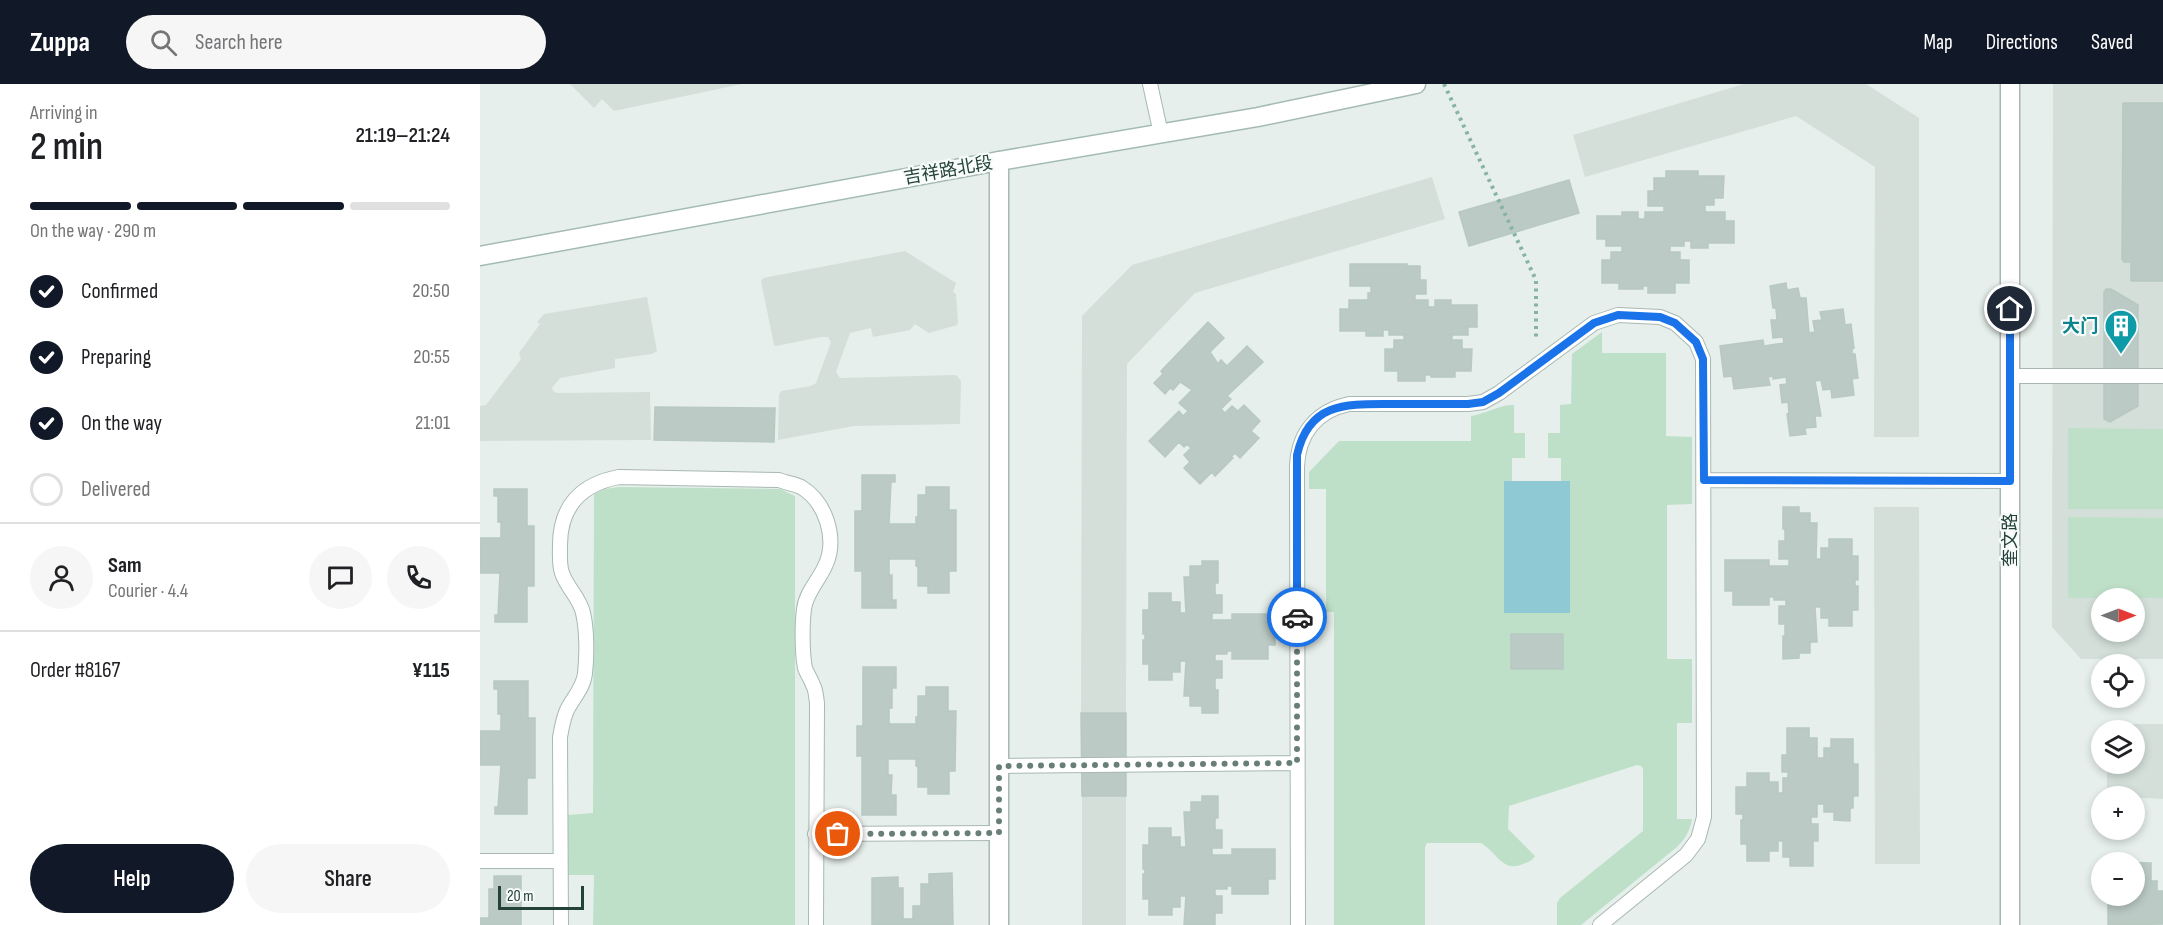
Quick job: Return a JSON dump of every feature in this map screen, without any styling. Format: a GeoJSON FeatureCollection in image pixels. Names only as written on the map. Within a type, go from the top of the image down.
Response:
{"type":"FeatureCollection","features":[{"type":"Feature","properties":{"kind":"street","name":"吉祥路北段"},"geometry":{"type":"LineString","coordinates":[[480,256],[999,161],[1258,117],[1416,84]]}},
{"type":"Feature","properties":{"kind":"street","name":"奎文路"},"geometry":{"type":"LineString","coordinates":[[2010,84],[2010,925]]}},
{"type":"Feature","properties":{"kind":"street"},"geometry":{"type":"LineString","coordinates":[[999,161],[999,925]]}},
{"type":"Feature","properties":{"kind":"lane"},"geometry":{"type":"LineString","coordinates":[[1150,84],[1161,134]]}},
{"type":"Feature","properties":{"kind":"lane"},"geometry":{"type":"LineString","coordinates":[[1298,925],[1297,455],[1304,435],[1315,419],[1323,413],[1348,404],[1483,402],[1602,319],[1618,315],[1650,315],[1675,323],[1696,342],[1703,359],[1703,824],[1695,844],[1686,855],[1600,925]]}},
{"type":"Feature","properties":{"kind":"lane"},"geometry":{"type":"LineString","coordinates":[[2010,376],[2163,376]]}},
{"type":"Feature","properties":{"kind":"lane"},"geometry":{"type":"LineString","coordinates":[[561,925],[560,737],[568,708],[585,675],[583,612],[561,570],[560,533],[564,514],[578,496],[594,484],[619,477],[779,480],[801,487],[814,498],[825,514],[830,534],[830,552],[826,565],[808,596],[804,608],[804,658],[817,703],[816,925]]}},
{"type":"Feature","properties":{"kind":"lane"},"geometry":{"type":"LineString","coordinates":[[1704,480],[2010,481]]}},
{"type":"Feature","properties":{"kind":"lane"},"geometry":{"type":"LineString","coordinates":[[999,766],[1297,763]]}},
{"type":"Feature","properties":{"kind":"lane"},"geometry":{"type":"LineString","coordinates":[[815,834],[999,833]]}},
{"type":"Feature","properties":{"kind":"lane"},"geometry":{"type":"LineString","coordinates":[[480,861],[560,861]]}},
{"type":"Feature","properties":{"kind":"path"},"geometry":{"type":"LineString","coordinates":[[1444,84],[1536,280],[1536,365]]}},
{"type":"Feature","properties":{"kind":"shaded area"},"geometry":{"type":"Polygon","coordinates":[[[570,84],[742,84],[614,111],[602,99],[594,108],[570,84]]]}},
{"type":"Feature","properties":{"kind":"shaded area"},"geometry":{"type":"Polygon","coordinates":[[[1744,84],[1866,84],[1919,118],[1919,437],[1874,437],[1875,167],[1796,116],[1585,177],[1573,135],[1744,84]]]}},
{"type":"Feature","properties":{"kind":"shaded area"},"geometry":{"type":"Polygon","coordinates":[[[2053,84],[2163,84],[2163,659],[2145,659],[2145,654],[2091,654],[2091,659],[2081,659],[2052,627],[2053,84]]]}},
{"type":"Feature","properties":{"kind":"shaded area"},"geometry":{"type":"Polygon","coordinates":[[[1432,177],[1445,219],[1195,293],[1127,364],[1126,713],[1081,713],[1082,316],[1132,265],[1432,177]]]}},
{"type":"Feature","properties":{"kind":"shaded area"},"geometry":{"type":"Polygon","coordinates":[[[905,251],[956,283],[953,292],[956,294],[957,325],[929,333],[915,324],[910,330],[873,337],[871,328],[850,333],[836,372],[840,378],[955,375],[961,381],[960,424],[854,426],[778,440],[781,391],[811,386],[816,383],[831,342],[828,337],[821,337],[774,345],[761,281],[763,278],[905,251]]]}},
{"type":"Feature","properties":{"kind":"shaded area"},"geometry":{"type":"Polygon","coordinates":[[[647,297],[657,351],[652,354],[615,359],[615,368],[560,378],[552,388],[557,393],[650,392],[651,440],[480,441],[480,406],[486,405],[521,359],[519,353],[540,324],[537,322],[544,314],[647,297]]]}},
{"type":"Feature","properties":{"kind":"shaded area"},"geometry":{"type":"Polygon","coordinates":[[[1874,507],[1919,507],[1920,864],[1875,864],[1874,507]]]}},
{"type":"Feature","properties":{"kind":"shaded area"},"geometry":{"type":"Polygon","coordinates":[[[2145,724],[2163,724],[2163,799],[2145,798],[2145,786],[2107,786],[2107,774],[2145,774],[2145,724]]]}},
{"type":"Feature","properties":{"kind":"shaded area"},"geometry":{"type":"Polygon","coordinates":[[[1082,796],[1126,796],[1126,925],[1082,925],[1082,796]]]}},
{"type":"Feature","properties":{"kind":"green space"},"geometry":{"type":"Polygon","coordinates":[[[1602,332],[1602,353],[1666,353],[1666,436],[1692,437],[1692,504],[1667,505],[1667,659],[1692,659],[1692,723],[1677,723],[1677,819],[1692,819],[1685,838],[1581,925],[1557,925],[1557,903],[1560,898],[1643,831],[1643,769],[1637,765],[1509,806],[1508,829],[1535,856],[1523,864],[1510,866],[1505,864],[1481,843],[1427,843],[1425,847],[1425,925],[1334,925],[1334,612],[1326,612],[1326,489],[1309,489],[1309,472],[1339,441],[1471,441],[1471,416],[1514,405],[1514,433],[1525,433],[1525,458],[1512,458],[1512,481],[1504,481],[1504,613],[1570,612],[1569,481],[1561,481],[1561,458],[1548,458],[1548,433],[1560,433],[1560,405],[1571,404],[1572,354],[1602,332]]]}},
{"type":"Feature","properties":{"kind":"green space"},"geometry":{"type":"Polygon","coordinates":[[[2068,428],[2163,429],[2163,509],[2068,509],[2068,428]]]}},
{"type":"Feature","properties":{"kind":"green space"},"geometry":{"type":"Polygon","coordinates":[[[619,487],[780,489],[795,496],[795,925],[593,925],[594,875],[568,875],[568,815],[593,813],[594,494],[605,489],[619,487]]]}},
{"type":"Feature","properties":{"kind":"green space"},"geometry":{"type":"Polygon","coordinates":[[[2068,517],[2163,518],[2163,598],[2145,598],[2145,588],[2091,588],[2091,598],[2068,598],[2068,517]]]}},
{"type":"Feature","properties":{"kind":"water"},"geometry":{"type":"Polygon","coordinates":[[[1504,481],[1570,481],[1570,613],[1504,613],[1504,481]]]}},
{"type":"Feature","properties":{"kind":"building"},"geometry":{"type":"Polygon","coordinates":[[[2123,103],[2163,103],[2163,281],[2131,281],[2131,262],[2124,262],[2122,259],[2123,103]]]}},
{"type":"Feature","properties":{"kind":"building"},"geometry":{"type":"Polygon","coordinates":[[[1666,171],[1698,171],[1698,176],[1724,176],[1723,198],[1714,198],[1714,205],[1705,205],[1705,212],[1725,212],[1725,221],[1734,221],[1734,243],[1708,243],[1708,248],[1691,248],[1691,241],[1684,241],[1684,246],[1670,246],[1670,252],[1680,252],[1680,260],[1689,260],[1689,283],[1675,283],[1675,293],[1648,293],[1648,286],[1643,286],[1643,289],[1619,289],[1619,283],[1602,283],[1602,260],[1611,260],[1611,252],[1622,252],[1622,246],[1606,246],[1606,239],[1597,239],[1597,216],[1622,216],[1622,212],[1638,212],[1638,219],[1645,219],[1645,212],[1664,212],[1664,206],[1648,206],[1648,191],[1654,191],[1654,178],[1666,178],[1666,171]]]}},
{"type":"Feature","properties":{"kind":"building"},"geometry":{"type":"Polygon","coordinates":[[[1569,180],[1579,213],[1469,246],[1459,212],[1569,180]]]}},
{"type":"Feature","properties":{"kind":"building"},"geometry":{"type":"Polygon","coordinates":[[[1350,264],[1420,266],[1420,280],[1426,280],[1426,294],[1415,294],[1415,300],[1428,300],[1428,307],[1435,307],[1435,300],[1451,300],[1451,305],[1477,305],[1477,327],[1468,327],[1468,335],[1452,335],[1452,340],[1462,340],[1462,349],[1472,349],[1471,371],[1455,371],[1455,377],[1425,375],[1425,381],[1398,381],[1398,371],[1385,371],[1385,349],[1394,349],[1394,340],[1404,340],[1404,335],[1389,335],[1389,330],[1383,330],[1383,336],[1366,336],[1366,331],[1340,331],[1340,309],[1349,309],[1349,300],[1368,300],[1368,293],[1371,293],[1371,286],[1350,286],[1350,264]]]}},
{"type":"Feature","properties":{"kind":"building"},"geometry":{"type":"Polygon","coordinates":[[[1786,283],[1787,290],[1798,288],[1800,298],[1806,298],[1809,333],[1815,332],[1813,321],[1822,320],[1820,312],[1843,309],[1845,325],[1851,324],[1854,348],[1852,354],[1855,354],[1858,378],[1852,379],[1854,395],[1832,398],[1831,389],[1823,390],[1821,380],[1815,381],[1821,416],[1815,416],[1816,427],[1805,428],[1806,434],[1790,436],[1788,402],[1782,403],[1780,385],[1787,384],[1786,377],[1773,379],[1773,376],[1768,377],[1770,385],[1734,389],[1732,376],[1724,377],[1720,346],[1763,340],[1764,346],[1784,343],[1783,337],[1773,338],[1771,320],[1777,320],[1770,286],[1786,283]]]}},
{"type":"Feature","properties":{"kind":"building","name":"大门"},"geometry":{"type":"Polygon","coordinates":[[[2106,289],[2111,289],[2138,305],[2138,406],[2110,422],[2104,419],[2104,292],[2106,289]]]}},
{"type":"Feature","properties":{"kind":"building"},"geometry":{"type":"Polygon","coordinates":[[[1208,322],[1224,338],[1210,352],[1218,364],[1221,360],[1227,366],[1247,346],[1263,362],[1227,396],[1231,399],[1221,409],[1225,413],[1232,406],[1238,411],[1244,405],[1260,421],[1251,431],[1259,438],[1240,458],[1235,453],[1215,476],[1212,472],[1200,484],[1184,468],[1190,462],[1184,455],[1191,448],[1187,444],[1184,447],[1179,442],[1165,457],[1149,441],[1179,411],[1183,416],[1188,411],[1179,403],[1192,390],[1180,382],[1173,390],[1170,388],[1165,394],[1154,383],[1163,374],[1161,371],[1208,322]]]}},
{"type":"Feature","properties":{"kind":"building"},"geometry":{"type":"Polygon","coordinates":[[[655,407],[775,408],[774,442],[654,440],[655,407]]]}},
{"type":"Feature","properties":{"kind":"building"},"geometry":{"type":"Polygon","coordinates":[[[862,475],[895,475],[895,482],[891,482],[889,524],[916,524],[918,495],[926,495],[926,487],[949,487],[949,510],[956,510],[956,571],[949,571],[949,593],[928,593],[928,586],[918,586],[916,559],[889,559],[889,575],[892,575],[892,600],[896,600],[896,608],[862,608],[862,571],[855,571],[855,511],[862,511],[862,475]]]}},
{"type":"Feature","properties":{"kind":"building"},"geometry":{"type":"Polygon","coordinates":[[[494,489],[527,489],[527,526],[534,526],[534,586],[527,586],[527,622],[495,622],[495,615],[498,615],[500,573],[480,573],[480,538],[501,538],[501,522],[498,522],[498,496],[494,496],[494,489]]]}},
{"type":"Feature","properties":{"kind":"building"},"geometry":{"type":"Polygon","coordinates":[[[1783,507],[1799,507],[1799,513],[1810,513],[1810,523],[1817,523],[1816,559],[1821,559],[1821,548],[1829,548],[1829,539],[1852,539],[1852,556],[1858,556],[1858,580],[1855,580],[1855,586],[1858,586],[1858,610],[1852,610],[1852,626],[1829,626],[1829,618],[1821,618],[1821,607],[1815,607],[1817,642],[1810,642],[1810,653],[1799,653],[1799,658],[1783,659],[1785,624],[1779,624],[1779,606],[1786,606],[1786,600],[1774,600],[1774,597],[1769,597],[1769,605],[1733,605],[1733,591],[1725,591],[1725,560],[1769,560],[1769,566],[1789,566],[1789,559],[1779,559],[1779,541],[1785,541],[1783,507]]]}},
{"type":"Feature","properties":{"kind":"building"},"geometry":{"type":"Polygon","coordinates":[[[1202,561],[1218,561],[1218,583],[1215,583],[1215,595],[1222,595],[1222,613],[1212,613],[1212,620],[1232,620],[1232,614],[1275,614],[1275,645],[1268,645],[1268,659],[1232,659],[1232,651],[1227,651],[1227,654],[1215,654],[1215,661],[1222,661],[1222,678],[1215,678],[1215,690],[1218,690],[1218,713],[1202,713],[1202,706],[1190,706],[1190,696],[1184,696],[1186,661],[1180,661],[1180,672],[1172,672],[1172,680],[1149,680],[1149,664],[1143,664],[1145,634],[1143,634],[1143,610],[1149,610],[1149,593],[1171,593],[1171,602],[1180,602],[1180,613],[1186,613],[1184,577],[1190,577],[1190,566],[1202,566],[1202,561]]]}},
{"type":"Feature","properties":{"kind":"building"},"geometry":{"type":"Polygon","coordinates":[[[1511,634],[1563,634],[1563,669],[1511,669],[1511,634]]]}},
{"type":"Feature","properties":{"kind":"building"},"geometry":{"type":"Polygon","coordinates":[[[863,667],[896,667],[896,688],[892,688],[889,724],[916,724],[918,696],[926,696],[926,687],[948,687],[948,711],[956,711],[955,771],[949,771],[949,794],[928,794],[928,787],[918,787],[916,759],[888,759],[888,775],[892,775],[891,795],[896,795],[896,815],[862,815],[862,756],[857,756],[857,726],[863,726],[863,667]]]}},
{"type":"Feature","properties":{"kind":"building"},"geometry":{"type":"Polygon","coordinates":[[[494,681],[528,681],[528,718],[535,718],[535,778],[527,778],[527,814],[495,814],[495,807],[498,807],[501,765],[480,765],[480,731],[501,731],[498,689],[494,689],[494,681]]]}},
{"type":"Feature","properties":{"kind":"building"},"geometry":{"type":"Polygon","coordinates":[[[1081,713],[1126,713],[1126,796],[1082,796],[1081,713]]]}},
{"type":"Feature","properties":{"kind":"building"},"geometry":{"type":"Polygon","coordinates":[[[1787,728],[1809,728],[1809,738],[1817,738],[1817,758],[1824,758],[1824,748],[1831,748],[1831,739],[1853,739],[1853,764],[1858,764],[1858,796],[1853,796],[1850,821],[1834,820],[1834,812],[1824,812],[1824,804],[1817,804],[1817,817],[1811,817],[1811,824],[1818,824],[1818,841],[1813,841],[1813,866],[1790,866],[1790,857],[1783,857],[1783,841],[1778,841],[1778,851],[1769,851],[1769,861],[1747,861],[1747,844],[1741,844],[1743,814],[1736,814],[1736,787],[1747,787],[1747,773],[1769,773],[1769,782],[1778,782],[1778,793],[1783,793],[1783,778],[1788,778],[1788,772],[1782,772],[1782,755],[1787,755],[1787,728]]]}},
{"type":"Feature","properties":{"kind":"building"},"geometry":{"type":"Polygon","coordinates":[[[1202,796],[1218,796],[1218,818],[1215,818],[1215,830],[1222,830],[1222,848],[1212,848],[1212,855],[1232,855],[1232,849],[1275,849],[1275,879],[1268,879],[1268,894],[1232,894],[1232,886],[1227,886],[1227,889],[1215,889],[1215,896],[1222,896],[1222,913],[1215,913],[1215,925],[1184,925],[1186,896],[1180,896],[1180,907],[1172,907],[1172,915],[1149,915],[1149,899],[1143,899],[1145,869],[1143,869],[1143,845],[1149,845],[1149,828],[1171,828],[1171,837],[1180,837],[1180,847],[1186,847],[1184,812],[1191,812],[1191,802],[1202,802],[1202,796]]]}},
{"type":"Feature","properties":{"kind":"building"},"geometry":{"type":"Polygon","coordinates":[[[2145,863],[2151,863],[2151,881],[2157,881],[2157,891],[2163,891],[2163,924],[2108,925],[2108,906],[2145,906],[2145,863]]]}},
{"type":"Feature","properties":{"kind":"building"},"geometry":{"type":"Polygon","coordinates":[[[952,873],[953,925],[872,925],[872,878],[898,877],[898,888],[903,888],[903,919],[913,919],[913,906],[921,906],[921,884],[929,884],[929,874],[952,873]]]}},
{"type":"Feature","properties":{"kind":"building"},"geometry":{"type":"Polygon","coordinates":[[[494,876],[521,876],[521,925],[480,925],[480,918],[489,918],[489,889],[494,889],[494,876]]]}},
{"type":"Feature","properties":{"kind":"way so far"},"geometry":{"type":"LineString","coordinates":[[838,834],[999,833],[999,766],[1297,763],[1297,617]]}},
{"type":"Feature","properties":{"kind":"place","name":"大门"},"geometry":{"type":"Point","coordinates":[2121,355]}},
{"type":"Feature","properties":{"kind":"route"},"geometry":{"type":"LineString","coordinates":[[1297,617],[1297,455],[1304,435],[1315,419],[1332,408],[1348,404],[1483,402],[1499,393],[1594,323],[1618,315],[1650,315],[1668,320],[1683,329],[1696,342],[1703,359],[1704,480],[2010,481],[2010,309]]}}]}
